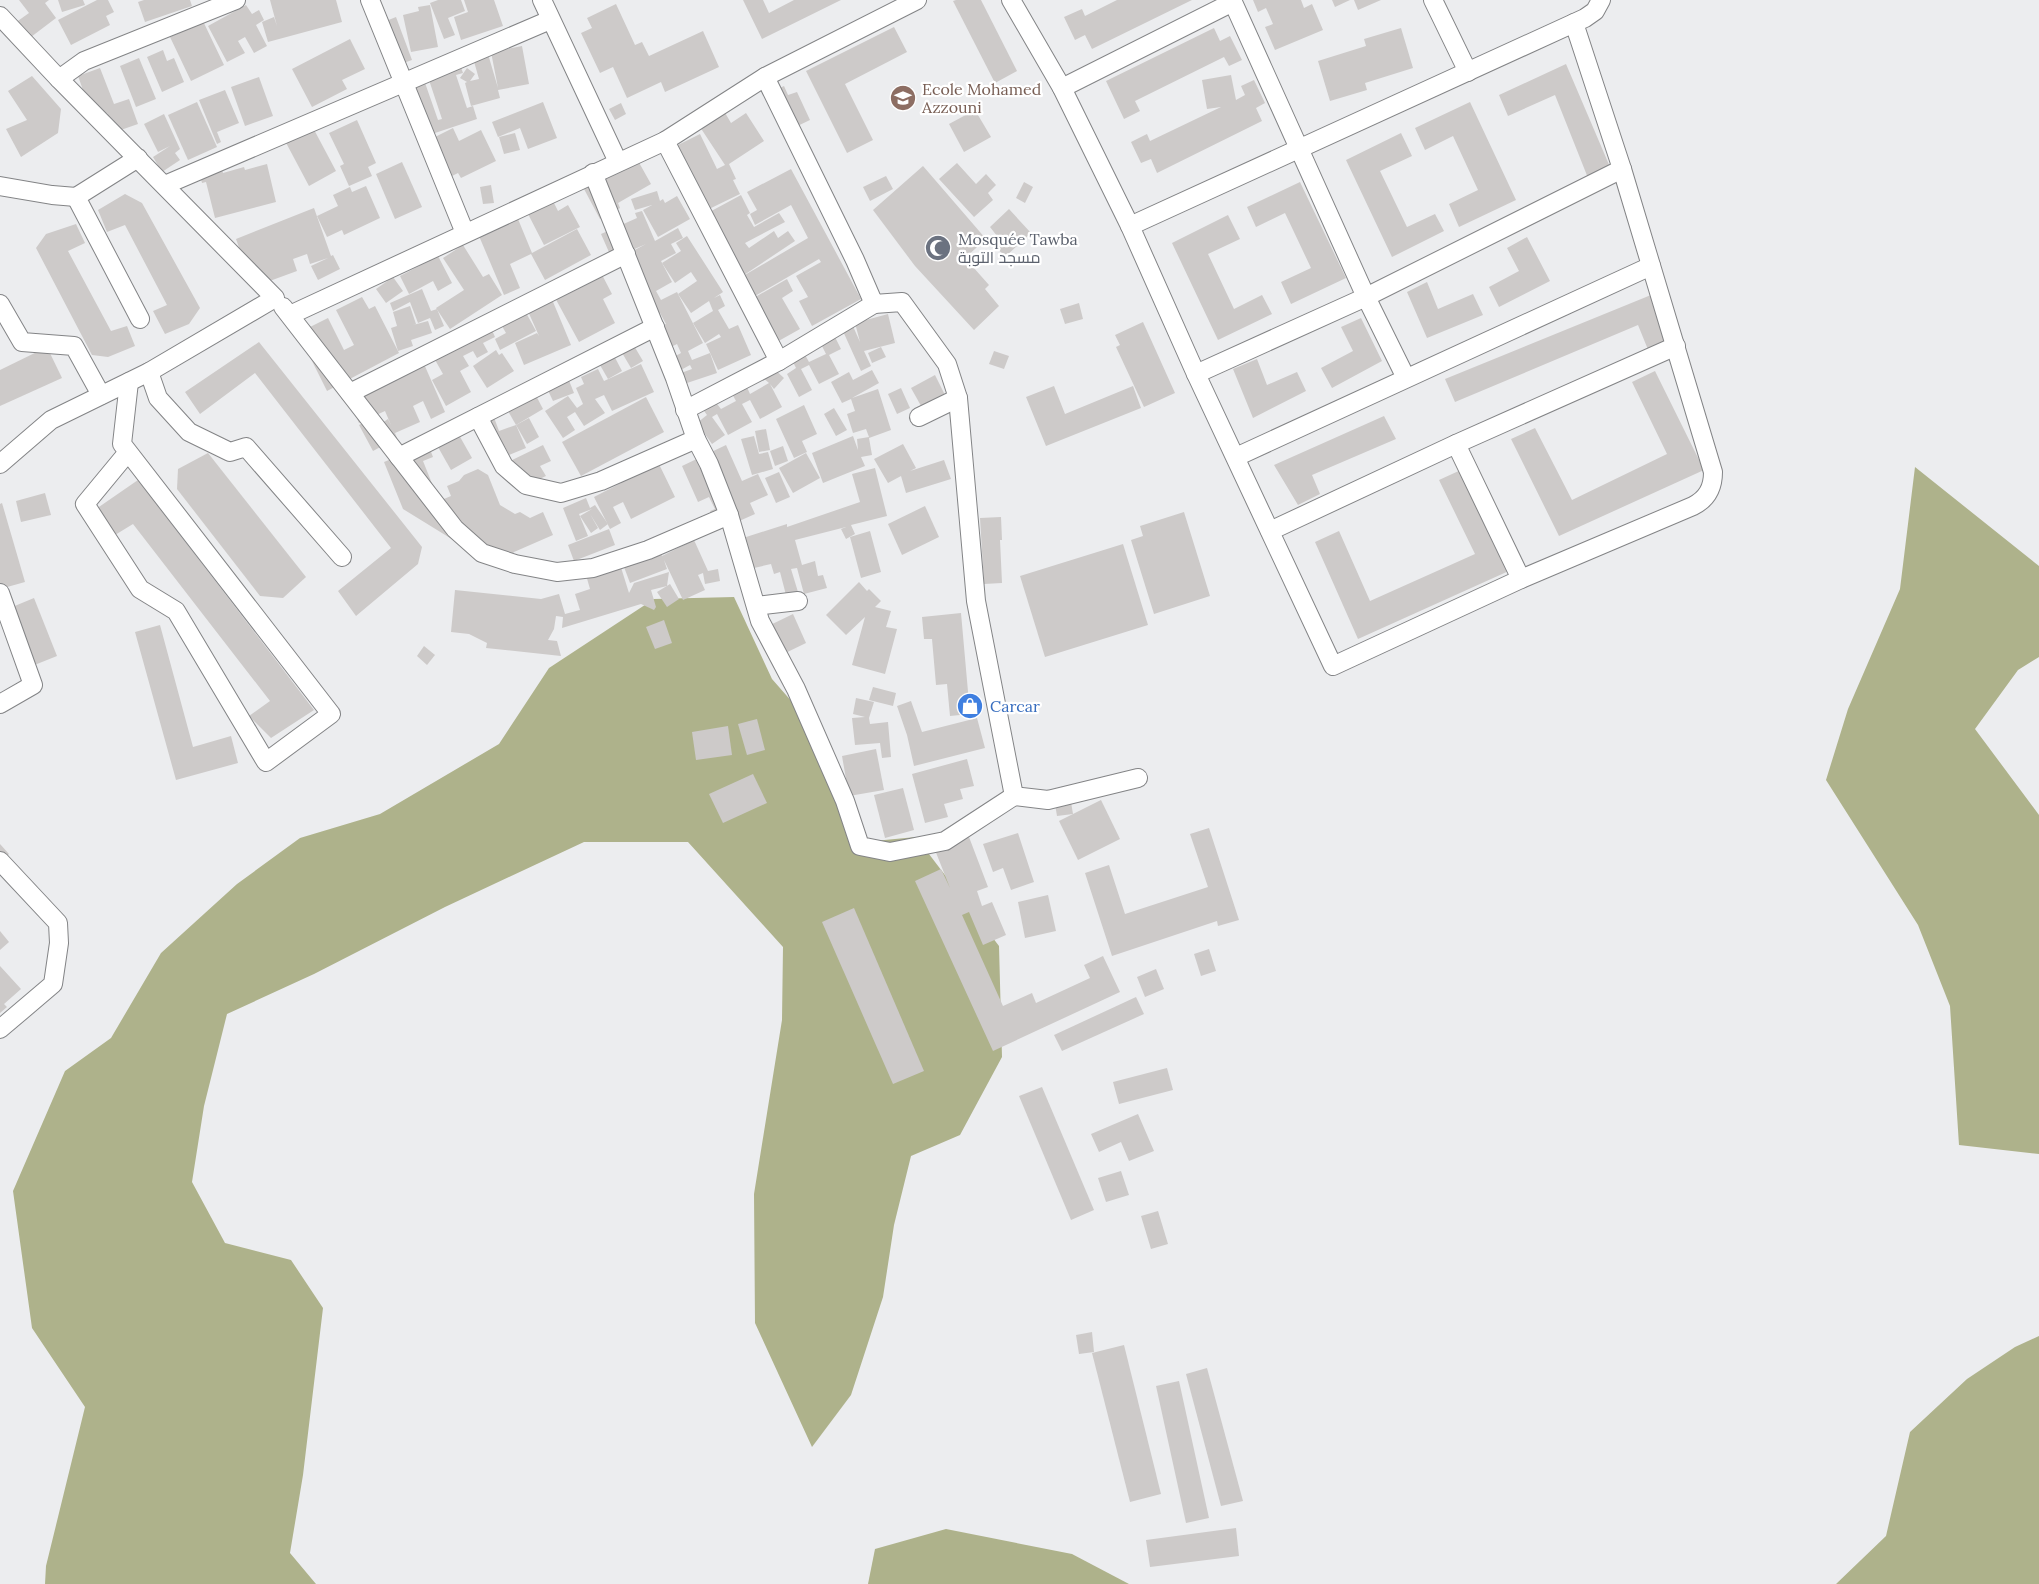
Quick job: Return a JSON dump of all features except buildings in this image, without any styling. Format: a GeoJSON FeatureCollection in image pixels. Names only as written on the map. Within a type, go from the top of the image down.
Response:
{"type":"FeatureCollection","features":[{"type":"Feature","properties":{"kind":"street"},"geometry":{"type":"LineString","coordinates":[[59,79],[84,61],[236,0]]}},
{"type":"Feature","properties":{"kind":"street"},"geometry":{"type":"LineString","coordinates":[[370,0],[465,233]]}},
{"type":"Feature","properties":{"kind":"street"},"geometry":{"type":"LineString","coordinates":[[542,0],[618,162]]}},
{"type":"Feature","properties":{"kind":"street"},"geometry":{"type":"LineString","coordinates":[[290,315],[665,141],[765,77],[917,0]]}},
{"type":"Feature","properties":{"kind":"street"},"geometry":{"type":"LineString","coordinates":[[1011,0],[1062,88],[1130,226],[1196,374],[1333,666],[1521,579],[1693,506],[1707,496],[1713,481],[1713,472],[1652,266],[1574,23]]}},
{"type":"Feature","properties":{"kind":"street"},"geometry":{"type":"LineString","coordinates":[[1433,0],[1468,72]]}},
{"type":"Feature","properties":{"kind":"street"},"geometry":{"type":"LineString","coordinates":[[1130,226],[1591,15],[1601,0]]}},
{"type":"Feature","properties":{"kind":"street"},"geometry":{"type":"LineString","coordinates":[[1062,88],[1232,1],[1366,297],[1406,378]]}},
{"type":"Feature","properties":{"kind":"street"},"geometry":{"type":"LineString","coordinates":[[0,16],[290,315],[455,529],[482,553],[515,564],[556,572],[593,568],[648,550],[729,516]]}},
{"type":"Feature","properties":{"kind":"street"},"geometry":{"type":"LineString","coordinates":[[165,185],[550,20]]}},
{"type":"Feature","properties":{"kind":"street"},"geometry":{"type":"LineString","coordinates":[[765,77],[855,260],[874,304]]}},
{"type":"Feature","properties":{"kind":"street"},"geometry":{"type":"LineString","coordinates":[[665,141],[779,360]]}},
{"type":"Feature","properties":{"kind":"street"},"geometry":{"type":"LineString","coordinates":[[0,186],[52,195],[76,196],[138,158]]}},
{"type":"Feature","properties":{"kind":"street"},"geometry":{"type":"LineString","coordinates":[[1196,374],[1366,297],[1622,169]]}},
{"type":"Feature","properties":{"kind":"street"},"geometry":{"type":"LineString","coordinates":[[593,173],[675,378],[696,439],[709,464],[729,516],[760,621],[796,689],[845,801],[860,846],[890,852],[945,841],[1014,796],[1048,800],[1138,778]]}},
{"type":"Feature","properties":{"kind":"street"},"geometry":{"type":"LineString","coordinates":[[76,196],[140,319]]}},
{"type":"Feature","properties":{"kind":"street"},"geometry":{"type":"LineString","coordinates":[[350,393],[626,254]]}},
{"type":"Feature","properties":{"kind":"street"},"geometry":{"type":"LineString","coordinates":[[1236,457],[1652,266]]}},
{"type":"Feature","properties":{"kind":"street"},"geometry":{"type":"LineString","coordinates":[[4,453],[51,420],[149,372],[274,298]]}},
{"type":"Feature","properties":{"kind":"street"},"geometry":{"type":"LineString","coordinates":[[685,410],[779,360],[874,304],[902,302],[947,364],[958,398],[976,601],[1014,796]]}},
{"type":"Feature","properties":{"kind":"street"},"geometry":{"type":"LineString","coordinates":[[0,304],[22,342],[74,346],[101,395]]}},
{"type":"Feature","properties":{"kind":"street"},"geometry":{"type":"LineString","coordinates":[[399,457],[655,327]]}},
{"type":"Feature","properties":{"kind":"street"},"geometry":{"type":"LineString","coordinates":[[1270,531],[1456,444],[1676,346]]}},
{"type":"Feature","properties":{"kind":"street"},"geometry":{"type":"LineString","coordinates":[[149,372],[158,398],[189,432],[230,452],[246,447],[342,557]]}},
{"type":"Feature","properties":{"kind":"street"},"geometry":{"type":"LineString","coordinates":[[128,452],[86,504],[140,589],[176,611],[266,762],[331,714],[122,444],[129,382]]}},
{"type":"Feature","properties":{"kind":"street"},"geometry":{"type":"LineString","coordinates":[[919,417],[958,398]]}},
{"type":"Feature","properties":{"kind":"street"},"geometry":{"type":"LineString","coordinates":[[478,417],[504,466],[526,484],[561,493],[601,481],[696,439]]}},
{"type":"Feature","properties":{"kind":"street"},"geometry":{"type":"LineString","coordinates":[[1456,444],[1521,579]]}},
{"type":"Feature","properties":{"kind":"street"},"geometry":{"type":"LineString","coordinates":[[0,593],[33,685],[0,704]]}},
{"type":"Feature","properties":{"kind":"street"},"geometry":{"type":"LineString","coordinates":[[756,606],[798,601]]}},
{"type":"Feature","properties":{"kind":"street"},"geometry":{"type":"LineString","coordinates":[[0,861],[58,923],[59,943],[53,984],[0,1029]]}},
{"type":"Feature","properties":{"kind":"green space"},"geometry":{"type":"Polygon","coordinates":[[[1915,467],[2039,566],[2039,657],[2018,670],[1975,729],[2039,815],[2039,1154],[1959,1145],[1950,1006],[1918,925],[1826,780],[1848,709],[1900,589],[1915,467]]]}},
{"type":"Feature","properties":{"kind":"green space"},"geometry":{"type":"Polygon","coordinates":[[[734,597],[772,679],[815,728],[853,843],[916,837],[999,946],[1002,1057],[960,1135],[911,1156],[894,1225],[883,1297],[851,1395],[812,1447],[755,1323],[754,1194],[782,1020],[783,947],[688,842],[584,842],[227,1014],[204,1106],[192,1182],[225,1243],[291,1260],[323,1308],[303,1475],[290,1553],[316,1584],[45,1584],[46,1566],[85,1407],[32,1328],[13,1191],[65,1071],[111,1038],[161,953],[237,884],[300,838],[380,814],[499,744],[549,668],[654,599],[734,597]]]}},
{"type":"Feature","properties":{"kind":"green space"},"geometry":{"type":"Polygon","coordinates":[[[2039,1336],[2039,1584],[1836,1584],[1886,1536],[1910,1432],[1967,1379],[2015,1347],[2039,1336]]]}},
{"type":"Feature","properties":{"kind":"green space"},"geometry":{"type":"Polygon","coordinates":[[[946,1529],[1072,1554],[1129,1584],[868,1584],[875,1549],[946,1529]]]}},
{"type":"Feature","properties":{"kind":"place","name":"Ecole Mohamed Azzouni"},"geometry":{"type":"Point","coordinates":[903,98]}},
{"type":"Feature","properties":{"kind":"place","name":"Mosquée Tawba مسجد التوبة"},"geometry":{"type":"Point","coordinates":[938,248]}},
{"type":"Feature","properties":{"kind":"place","name":"Carcar"},"geometry":{"type":"Point","coordinates":[970,706]}}]}
